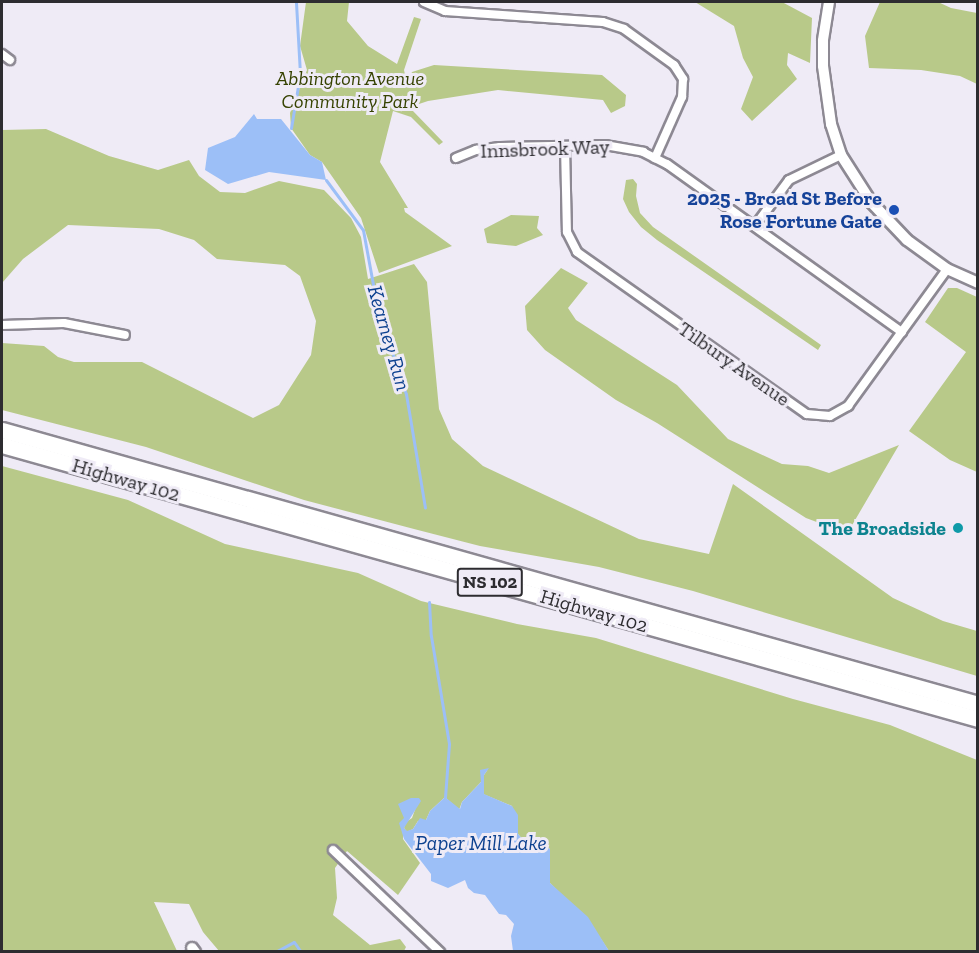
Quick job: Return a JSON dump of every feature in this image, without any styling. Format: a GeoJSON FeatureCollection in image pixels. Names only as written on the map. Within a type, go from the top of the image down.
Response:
{"type":"FeatureCollection","features":[{"type":"Feature","properties":{"kind":"highway","name":"Highway 102"},"geometry":{"type":"LineString","coordinates":[[2,430],[978,704]]}},
{"type":"Feature","properties":{"kind":"highway","name":"Highway 102"},"geometry":{"type":"LineString","coordinates":[[2,445],[978,719]]}},
{"type":"Feature","properties":{"kind":"street"},"geometry":{"type":"LineString","coordinates":[[424,2],[445,11],[603,22],[624,29],[674,65],[683,80],[682,97],[655,158]]}},
{"type":"Feature","properties":{"kind":"street"},"geometry":{"type":"LineString","coordinates":[[829,2],[823,41],[823,66],[831,124],[841,155],[871,202],[907,240],[947,269],[978,283]]}},
{"type":"Feature","properties":{"kind":"street"},"geometry":{"type":"LineString","coordinates":[[2,54],[10,60]]}},
{"type":"Feature","properties":{"kind":"street","name":"Innsbrook Way"},"geometry":{"type":"LineString","coordinates":[[456,158],[476,150],[500,147],[566,146],[618,146],[655,158],[755,226],[902,332]]}},
{"type":"Feature","properties":{"kind":"street","name":"Tilbury Avenue"},"geometry":{"type":"LineString","coordinates":[[566,146],[567,232],[573,247],[800,411],[823,417],[843,410],[853,400],[947,269]]}},
{"type":"Feature","properties":{"kind":"street"},"geometry":{"type":"LineString","coordinates":[[755,226],[789,180],[841,155]]}},
{"type":"Feature","properties":{"kind":"street"},"geometry":{"type":"LineString","coordinates":[[2,325],[64,323],[125,335]]}},
{"type":"Feature","properties":{"kind":"street"},"geometry":{"type":"LineString","coordinates":[[333,850],[440,951]]}},
{"type":"Feature","properties":{"kind":"green space","name":"Abbington Avenue Community Park"},"geometry":{"type":"Polygon","coordinates":[[[306,2],[349,2],[347,21],[368,46],[397,64],[414,17],[421,19],[404,70],[407,83],[412,72],[434,65],[602,75],[626,95],[625,106],[611,113],[603,100],[498,90],[416,105],[410,95],[412,110],[443,142],[439,145],[411,117],[393,111],[380,162],[408,208],[404,208],[405,212],[452,246],[379,273],[361,218],[322,162],[310,155],[291,128],[290,113],[307,70],[300,46],[306,2]]]}},
{"type":"Feature","properties":{"kind":"green space"},"geometry":{"type":"Polygon","coordinates":[[[695,2],[782,2],[812,18],[810,63],[788,53],[787,65],[797,79],[752,121],[741,109],[753,77],[743,58],[734,26],[695,2]]]}},
{"type":"Feature","properties":{"kind":"green space"},"geometry":{"type":"Polygon","coordinates":[[[880,2],[938,2],[951,8],[977,13],[977,84],[960,76],[921,70],[869,68],[865,36],[880,2]]]}},
{"type":"Feature","properties":{"kind":"green space"},"geometry":{"type":"Polygon","coordinates":[[[46,129],[109,156],[158,170],[189,160],[199,176],[220,192],[245,193],[279,181],[324,190],[351,218],[361,237],[368,279],[414,264],[427,282],[439,409],[452,439],[483,466],[639,539],[709,554],[733,484],[893,598],[943,621],[977,631],[977,676],[693,591],[599,567],[480,546],[304,500],[146,447],[2,410],[2,343],[44,346],[58,357],[74,362],[142,362],[253,418],[279,405],[311,355],[316,321],[300,276],[285,265],[217,259],[194,240],[159,229],[68,225],[23,259],[2,283],[2,130],[46,129]]]}},
{"type":"Feature","properties":{"kind":"green space"},"geometry":{"type":"Polygon","coordinates":[[[633,179],[637,184],[636,196],[640,213],[653,227],[821,345],[818,350],[641,227],[629,212],[623,199],[626,180],[633,179]]]}},
{"type":"Feature","properties":{"kind":"green space"},"geometry":{"type":"Polygon","coordinates":[[[511,215],[539,216],[537,228],[543,235],[516,246],[487,243],[484,229],[511,215]]]}},
{"type":"Feature","properties":{"kind":"green space"},"geometry":{"type":"Polygon","coordinates":[[[561,268],[588,283],[568,308],[576,320],[677,385],[728,439],[782,464],[808,466],[829,473],[899,445],[846,533],[806,518],[657,423],[616,400],[545,350],[527,330],[525,306],[561,268]]]}},
{"type":"Feature","properties":{"kind":"green space"},"geometry":{"type":"Polygon","coordinates":[[[948,288],[957,288],[977,297],[977,472],[950,460],[909,431],[966,352],[925,322],[948,288]]]}},
{"type":"Feature","properties":{"kind":"green space"},"geometry":{"type":"Polygon","coordinates":[[[2,466],[128,500],[225,544],[358,573],[421,601],[517,624],[596,638],[793,699],[890,725],[977,760],[977,951],[609,951],[595,930],[550,883],[550,849],[539,842],[524,841],[518,834],[512,806],[483,794],[484,775],[488,769],[481,775],[481,782],[462,802],[459,810],[445,797],[430,811],[426,820],[418,821],[413,829],[407,832],[404,828],[406,822],[412,818],[416,807],[416,799],[412,798],[404,818],[403,839],[420,863],[398,895],[347,851],[335,868],[337,898],[333,915],[370,945],[400,939],[406,947],[404,951],[219,951],[203,932],[189,904],[154,902],[177,951],[2,951],[2,466]]]}},
{"type":"Feature","properties":{"kind":"water"},"geometry":{"type":"Polygon","coordinates":[[[254,114],[257,119],[281,119],[310,155],[322,162],[326,180],[269,172],[228,184],[205,170],[208,148],[235,137],[254,114]]]}},
{"type":"Feature","properties":{"kind":"water","name":"Paper Mill Lake"},"geometry":{"type":"Polygon","coordinates":[[[489,768],[484,775],[484,794],[512,806],[518,815],[518,834],[524,841],[539,842],[550,849],[550,883],[588,917],[609,951],[513,951],[511,936],[514,924],[506,915],[499,914],[485,895],[474,893],[468,888],[465,880],[448,888],[431,881],[431,874],[404,839],[399,823],[404,818],[398,804],[411,798],[419,798],[421,801],[404,828],[407,831],[413,829],[420,818],[426,820],[430,811],[445,797],[460,809],[462,802],[481,782],[480,770],[489,768]]]}},
{"type":"Feature","properties":{"kind":"waterway","name":"Kearney Run"},"geometry":{"type":"LineString","coordinates":[[291,128],[300,74],[296,2]]}},
{"type":"Feature","properties":{"kind":"waterway","name":"Kearney Run"},"geometry":{"type":"LineString","coordinates":[[326,180],[363,230],[377,306],[406,394],[425,507]]}},
{"type":"Feature","properties":{"kind":"waterway","name":"Kearney Run"},"geometry":{"type":"LineString","coordinates":[[429,602],[431,636],[449,744],[445,797]]}},
{"type":"Feature","properties":{"kind":"waterway"},"geometry":{"type":"LineString","coordinates":[[275,952],[294,942],[301,952]]}},
{"type":"Feature","properties":{"kind":"place","name":"2025 - Broad St Before Rose Fortune Gate"},"geometry":{"type":"Point","coordinates":[894,210]}},
{"type":"Feature","properties":{"kind":"place","name":"The Broadside"},"geometry":{"type":"Point","coordinates":[958,528]}}]}
